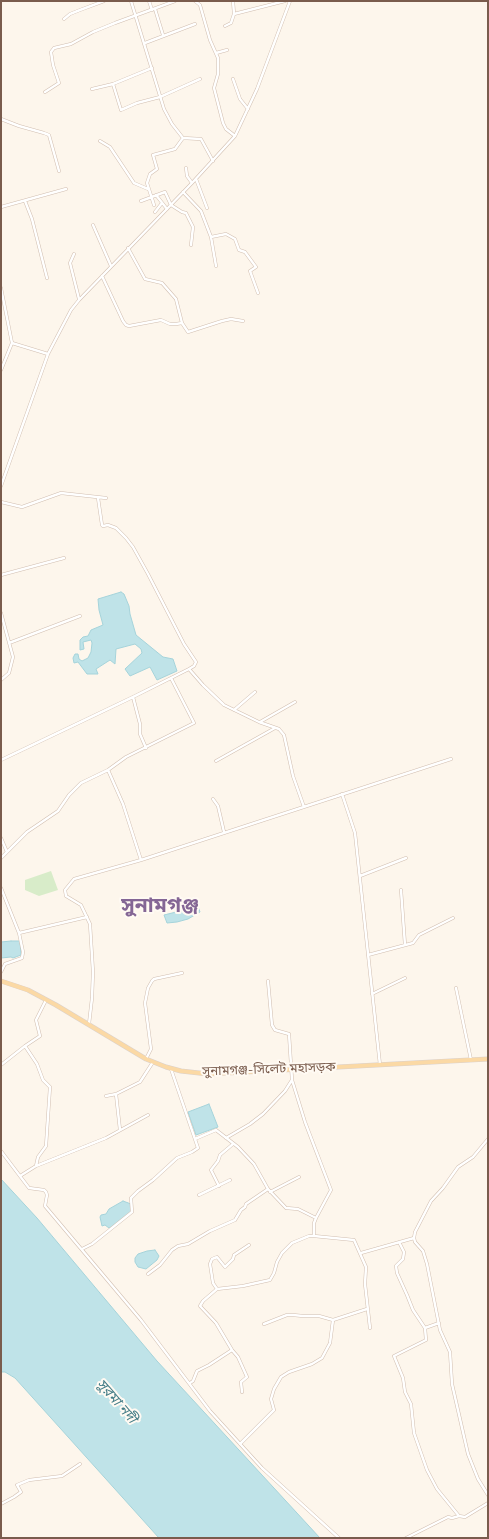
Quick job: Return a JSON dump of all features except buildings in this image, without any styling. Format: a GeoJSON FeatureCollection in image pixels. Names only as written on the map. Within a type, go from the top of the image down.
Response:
{"type":"FeatureCollection","features":[{"type":"Feature","properties":{"kind":"main road","name":"সুনামগঞ্জ-সিলেট মহাসড়ক"},"geometry":{"type":"LineString","coordinates":[[1,981],[28,990],[89,1024],[146,1059],[171,1069],[208,1074],[380,1066],[488,1059]]}},
{"type":"Feature","properties":{"kind":"street"},"geometry":{"type":"LineString","coordinates":[[64,19],[70,14],[104,1]]}},
{"type":"Feature","properties":{"kind":"street"},"geometry":{"type":"LineString","coordinates":[[131,1],[145,43],[160,97],[172,124],[183,138],[201,139],[213,161]]}},
{"type":"Feature","properties":{"kind":"street"},"geometry":{"type":"LineString","coordinates":[[149,1],[163,35]]}},
{"type":"Feature","properties":{"kind":"street"},"geometry":{"type":"LineString","coordinates":[[45,92],[58,83],[51,52],[54,48],[71,44],[93,32],[173,1]]}},
{"type":"Feature","properties":{"kind":"street"},"geometry":{"type":"LineString","coordinates":[[195,1],[200,5],[218,58],[218,69],[214,88],[223,123],[226,129],[235,136]]}},
{"type":"Feature","properties":{"kind":"street"},"geometry":{"type":"LineString","coordinates":[[225,26],[231,23],[234,14],[233,1]]}},
{"type":"Feature","properties":{"kind":"street"},"geometry":{"type":"LineString","coordinates":[[234,14],[285,1]]}},
{"type":"Feature","properties":{"kind":"street"},"geometry":{"type":"LineString","coordinates":[[1,486],[48,354],[71,310],[128,248],[167,210],[235,136],[257,89],[290,1]]}},
{"type":"Feature","properties":{"kind":"street"},"geometry":{"type":"LineString","coordinates":[[145,43],[194,24]]}},
{"type":"Feature","properties":{"kind":"street"},"geometry":{"type":"LineString","coordinates":[[216,53],[227,50]]}},
{"type":"Feature","properties":{"kind":"street"},"geometry":{"type":"LineString","coordinates":[[92,89],[113,84],[152,68]]}},
{"type":"Feature","properties":{"kind":"street"},"geometry":{"type":"LineString","coordinates":[[113,84],[121,110],[137,103],[160,97],[200,79]]}},
{"type":"Feature","properties":{"kind":"street"},"geometry":{"type":"LineString","coordinates":[[233,79],[240,99],[248,109]]}},
{"type":"Feature","properties":{"kind":"street"},"geometry":{"type":"LineString","coordinates":[[1,119],[48,135],[59,171]]}},
{"type":"Feature","properties":{"kind":"street"},"geometry":{"type":"LineString","coordinates":[[1,123],[6,121]]}},
{"type":"Feature","properties":{"kind":"street"},"geometry":{"type":"LineString","coordinates":[[154,205],[147,183],[150,174],[157,169],[153,155],[175,149],[183,138]]}},
{"type":"Feature","properties":{"kind":"street"},"geometry":{"type":"LineString","coordinates":[[100,141],[110,147],[134,183],[148,189]]}},
{"type":"Feature","properties":{"kind":"street"},"geometry":{"type":"LineString","coordinates":[[186,168],[187,176],[192,183]]}},
{"type":"Feature","properties":{"kind":"street"},"geometry":{"type":"LineString","coordinates":[[196,179],[207,208]]}},
{"type":"Feature","properties":{"kind":"street"},"geometry":{"type":"LineString","coordinates":[[1,207],[66,189]]}},
{"type":"Feature","properties":{"kind":"street"},"geometry":{"type":"LineString","coordinates":[[141,201],[165,192],[171,205],[186,213],[193,226],[191,245]]}},
{"type":"Feature","properties":{"kind":"street"},"geometry":{"type":"LineString","coordinates":[[183,192],[201,211],[211,237],[216,266]]}},
{"type":"Feature","properties":{"kind":"street"},"geometry":{"type":"LineString","coordinates":[[156,195],[167,210]]}},
{"type":"Feature","properties":{"kind":"street"},"geometry":{"type":"LineString","coordinates":[[25,201],[34,226],[47,278]]}},
{"type":"Feature","properties":{"kind":"street"},"geometry":{"type":"LineString","coordinates":[[155,212],[162,203]]}},
{"type":"Feature","properties":{"kind":"street"},"geometry":{"type":"LineString","coordinates":[[93,225],[111,266]]}},
{"type":"Feature","properties":{"kind":"street"},"geometry":{"type":"LineString","coordinates":[[211,237],[226,234],[235,239],[239,250],[245,252],[256,267],[250,271],[258,293]]}},
{"type":"Feature","properties":{"kind":"street"},"geometry":{"type":"LineString","coordinates":[[128,248],[145,279],[162,283],[176,299],[182,323],[188,332],[231,319],[243,321]]}},
{"type":"Feature","properties":{"kind":"street"},"geometry":{"type":"LineString","coordinates":[[74,254],[70,263],[79,300]]}},
{"type":"Feature","properties":{"kind":"street"},"geometry":{"type":"LineString","coordinates":[[102,276],[126,325],[129,326],[161,320],[170,324],[182,323]]}},
{"type":"Feature","properties":{"kind":"street"},"geometry":{"type":"LineString","coordinates":[[1,288],[12,343],[1,370]]}},
{"type":"Feature","properties":{"kind":"street"},"geometry":{"type":"LineString","coordinates":[[12,343],[48,354]]}},
{"type":"Feature","properties":{"kind":"street"},"geometry":{"type":"LineString","coordinates":[[1,502],[22,507],[61,493],[106,498]]}},
{"type":"Feature","properties":{"kind":"street"},"geometry":{"type":"LineString","coordinates":[[1,760],[189,669],[194,666],[196,662],[184,644],[148,574],[128,541],[123,534],[112,526],[102,525],[98,498]]}},
{"type":"Feature","properties":{"kind":"street"},"geometry":{"type":"LineString","coordinates":[[1,575],[64,558]]}},
{"type":"Feature","properties":{"kind":"street"},"geometry":{"type":"LineString","coordinates":[[1,613],[12,657],[9,673],[1,680]]}},
{"type":"Feature","properties":{"kind":"street"},"geometry":{"type":"LineString","coordinates":[[9,643],[80,616]]}},
{"type":"Feature","properties":{"kind":"street"},"geometry":{"type":"LineString","coordinates":[[189,669],[224,705],[259,722],[279,729],[284,735],[293,776],[304,807]]}},
{"type":"Feature","properties":{"kind":"street"},"geometry":{"type":"LineString","coordinates":[[1,858],[27,832],[58,811],[69,795],[81,783],[108,770],[126,757],[194,723],[171,678]]}},
{"type":"Feature","properties":{"kind":"street"},"geometry":{"type":"LineString","coordinates":[[234,710],[255,692]]}},
{"type":"Feature","properties":{"kind":"street"},"geometry":{"type":"LineString","coordinates":[[133,697],[140,724],[140,734],[146,748]]}},
{"type":"Feature","properties":{"kind":"street"},"geometry":{"type":"LineString","coordinates":[[259,722],[295,702]]}},
{"type":"Feature","properties":{"kind":"street"},"geometry":{"type":"LineString","coordinates":[[216,761],[275,728]]}},
{"type":"Feature","properties":{"kind":"street"},"geometry":{"type":"LineString","coordinates":[[89,1024],[93,972],[90,924],[81,905],[66,896],[66,890],[74,879],[141,860],[451,759]]}},
{"type":"Feature","properties":{"kind":"street"},"geometry":{"type":"LineString","coordinates":[[108,770],[123,804],[141,860]]}},
{"type":"Feature","properties":{"kind":"street"},"geometry":{"type":"LineString","coordinates":[[342,794],[355,833],[380,1066]]}},
{"type":"Feature","properties":{"kind":"street"},"geometry":{"type":"LineString","coordinates":[[213,799],[218,806],[224,832]]}},
{"type":"Feature","properties":{"kind":"street"},"geometry":{"type":"LineString","coordinates":[[1,838],[7,852]]}},
{"type":"Feature","properties":{"kind":"street"},"geometry":{"type":"LineString","coordinates":[[359,876],[406,858]]}},
{"type":"Feature","properties":{"kind":"street"},"geometry":{"type":"LineString","coordinates":[[1,888],[23,947],[22,958],[5,964],[1,972]]}},
{"type":"Feature","properties":{"kind":"street"},"geometry":{"type":"LineString","coordinates":[[401,890],[406,945]]}},
{"type":"Feature","properties":{"kind":"street"},"geometry":{"type":"LineString","coordinates":[[19,933],[87,917]]}},
{"type":"Feature","properties":{"kind":"street"},"geometry":{"type":"LineString","coordinates":[[368,955],[413,943],[419,935],[453,918]]}},
{"type":"Feature","properties":{"kind":"street"},"geometry":{"type":"LineString","coordinates":[[146,1059],[151,1049],[145,1003],[150,983],[154,979],[182,973]]}},
{"type":"Feature","properties":{"kind":"street"},"geometry":{"type":"LineString","coordinates":[[372,994],[405,978]]}},
{"type":"Feature","properties":{"kind":"street"},"geometry":{"type":"LineString","coordinates":[[268,981],[272,1025],[275,1030],[289,1034],[292,1080],[305,1122],[331,1190],[314,1223],[314,1236]]}},
{"type":"Feature","properties":{"kind":"street"},"geometry":{"type":"LineString","coordinates":[[456,988],[472,1060]]}},
{"type":"Feature","properties":{"kind":"street"},"geometry":{"type":"LineString","coordinates":[[1,1065],[24,1046],[40,1036],[36,1020],[46,1000]]}},
{"type":"Feature","properties":{"kind":"street"},"geometry":{"type":"LineString","coordinates":[[24,1046],[37,1064],[43,1080],[50,1087],[46,1146],[38,1157],[36,1166]]}},
{"type":"Feature","properties":{"kind":"street"},"geometry":{"type":"LineString","coordinates":[[106,1096],[116,1094],[140,1082],[153,1062]]}},
{"type":"Feature","properties":{"kind":"street"},"geometry":{"type":"LineString","coordinates":[[82,1249],[92,1244],[132,1212],[133,1206],[131,1198],[138,1191],[153,1180],[177,1158],[198,1148],[171,1069]]}},
{"type":"Feature","properties":{"kind":"street"},"geometry":{"type":"LineString","coordinates":[[226,1138],[250,1124],[263,1114],[285,1091],[292,1080]]}},
{"type":"Feature","properties":{"kind":"street"},"geometry":{"type":"LineString","coordinates":[[116,1094],[120,1130]]}},
{"type":"Feature","properties":{"kind":"street"},"geometry":{"type":"LineString","coordinates":[[20,1176],[36,1166],[106,1138],[148,1115]]}},
{"type":"Feature","properties":{"kind":"street"},"geometry":{"type":"LineString","coordinates":[[195,1139],[216,1130],[254,1164],[270,1192],[286,1208],[298,1209],[316,1218]]}},
{"type":"Feature","properties":{"kind":"street"},"geometry":{"type":"LineString","coordinates":[[488,1139],[473,1157],[458,1167],[443,1188],[431,1201],[415,1232],[414,1238],[415,1242],[423,1251],[439,1323],[450,1352],[452,1384],[468,1454],[478,1479],[488,1495]]}},
{"type":"Feature","properties":{"kind":"street"},"geometry":{"type":"LineString","coordinates":[[219,1186],[210,1170],[218,1161],[220,1155],[233,1144]]}},
{"type":"Feature","properties":{"kind":"street"},"geometry":{"type":"LineString","coordinates":[[1,1151],[29,1188],[44,1190],[46,1192],[47,1195],[45,1206],[141,1320],[210,1411],[262,1468],[339,1538]]}},
{"type":"Feature","properties":{"kind":"street"},"geometry":{"type":"LineString","coordinates":[[270,1192],[299,1177]]}},
{"type":"Feature","properties":{"kind":"street"},"geometry":{"type":"LineString","coordinates":[[199,1195],[230,1180]]}},
{"type":"Feature","properties":{"kind":"street"},"geometry":{"type":"LineString","coordinates":[[148,1274],[160,1265],[172,1250],[178,1246],[188,1244],[210,1231],[235,1220],[246,1204],[268,1189]]}},
{"type":"Feature","properties":{"kind":"street"},"geometry":{"type":"LineString","coordinates":[[242,1392],[241,1382],[247,1377],[238,1358],[216,1323],[203,1311],[200,1306],[203,1301],[217,1289],[243,1286],[270,1280],[282,1253],[292,1243],[314,1236],[353,1239],[361,1253],[366,1267],[365,1284],[370,1328]]}},
{"type":"Feature","properties":{"kind":"street"},"geometry":{"type":"LineString","coordinates":[[361,1253],[414,1238]]}},
{"type":"Feature","properties":{"kind":"street"},"geometry":{"type":"LineString","coordinates":[[399,1242],[404,1252],[403,1259],[396,1266],[397,1273],[413,1310],[425,1328],[426,1340],[394,1356],[403,1378],[405,1392],[411,1404],[414,1433],[427,1470],[436,1489],[459,1516]]}},
{"type":"Feature","properties":{"kind":"street"},"geometry":{"type":"LineString","coordinates":[[217,1289],[213,1283],[210,1264],[212,1259],[217,1257],[225,1267],[233,1259],[234,1255],[248,1245]]}},
{"type":"Feature","properties":{"kind":"street"},"geometry":{"type":"LineString","coordinates":[[264,1324],[287,1315],[319,1316],[333,1320],[367,1309]]}},
{"type":"Feature","properties":{"kind":"street"},"geometry":{"type":"LineString","coordinates":[[240,1444],[274,1410],[271,1399],[274,1389],[281,1377],[289,1372],[312,1364],[322,1358],[330,1344],[333,1320]]}},
{"type":"Feature","properties":{"kind":"street"},"geometry":{"type":"LineString","coordinates":[[425,1328],[439,1323]]}},
{"type":"Feature","properties":{"kind":"street"},"geometry":{"type":"LineString","coordinates":[[190,1383],[193,1381],[198,1370],[209,1365],[232,1350]]}},
{"type":"Feature","properties":{"kind":"street"},"geometry":{"type":"LineString","coordinates":[[1,1504],[20,1492],[18,1485],[29,1480],[62,1476],[80,1464]]}},
{"type":"Feature","properties":{"kind":"street"},"geometry":{"type":"LineString","coordinates":[[406,1538],[448,1518],[459,1516],[465,1517],[488,1503]]}},
{"type":"Feature","properties":{"kind":"green space"},"geometry":{"type":"Polygon","coordinates":[[[51,871],[58,890],[39,896],[25,890],[25,880],[51,871]]]}},
{"type":"Feature","properties":{"kind":"water"},"geometry":{"type":"Polygon","coordinates":[[[121,592],[124,594],[129,606],[136,635],[163,657],[173,659],[177,671],[157,680],[150,667],[130,676],[125,669],[142,653],[141,649],[135,644],[116,649],[115,664],[110,660],[96,669],[98,674],[87,674],[78,662],[74,663],[73,658],[75,654],[78,654],[79,659],[82,661],[88,658],[91,652],[91,640],[83,642],[84,649],[80,650],[80,640],[83,637],[88,636],[91,630],[103,625],[98,599],[121,592]]]}},
{"type":"Feature","properties":{"kind":"water"},"geometry":{"type":"Polygon","coordinates":[[[195,898],[200,912],[188,919],[167,923],[164,915],[184,910],[183,904],[195,898]]]}},
{"type":"Feature","properties":{"kind":"water"},"geometry":{"type":"Polygon","coordinates":[[[20,941],[21,955],[13,958],[1,958],[1,942],[20,941]]]}},
{"type":"Feature","properties":{"kind":"water"},"geometry":{"type":"Polygon","coordinates":[[[209,1104],[218,1127],[196,1135],[188,1112],[209,1104]]]}},
{"type":"Feature","properties":{"kind":"water","name":"সুরমা নদী"},"geometry":{"type":"Polygon","coordinates":[[[1,1179],[37,1218],[157,1361],[320,1538],[159,1538],[15,1378],[5,1372],[1,1372],[1,1179]]]}},
{"type":"Feature","properties":{"kind":"water"},"geometry":{"type":"Polygon","coordinates":[[[123,1201],[131,1204],[131,1212],[109,1228],[105,1225],[102,1226],[101,1215],[106,1214],[109,1209],[123,1201]]]}},
{"type":"Feature","properties":{"kind":"water"},"geometry":{"type":"Polygon","coordinates":[[[155,1250],[159,1256],[157,1260],[146,1269],[138,1267],[135,1262],[135,1258],[138,1254],[155,1250]]]}},
{"type":"Feature","properties":{"kind":"district","name":"সুনামগঞ্জ"},"geometry":{"type":"Point","coordinates":[160,907]}}]}
